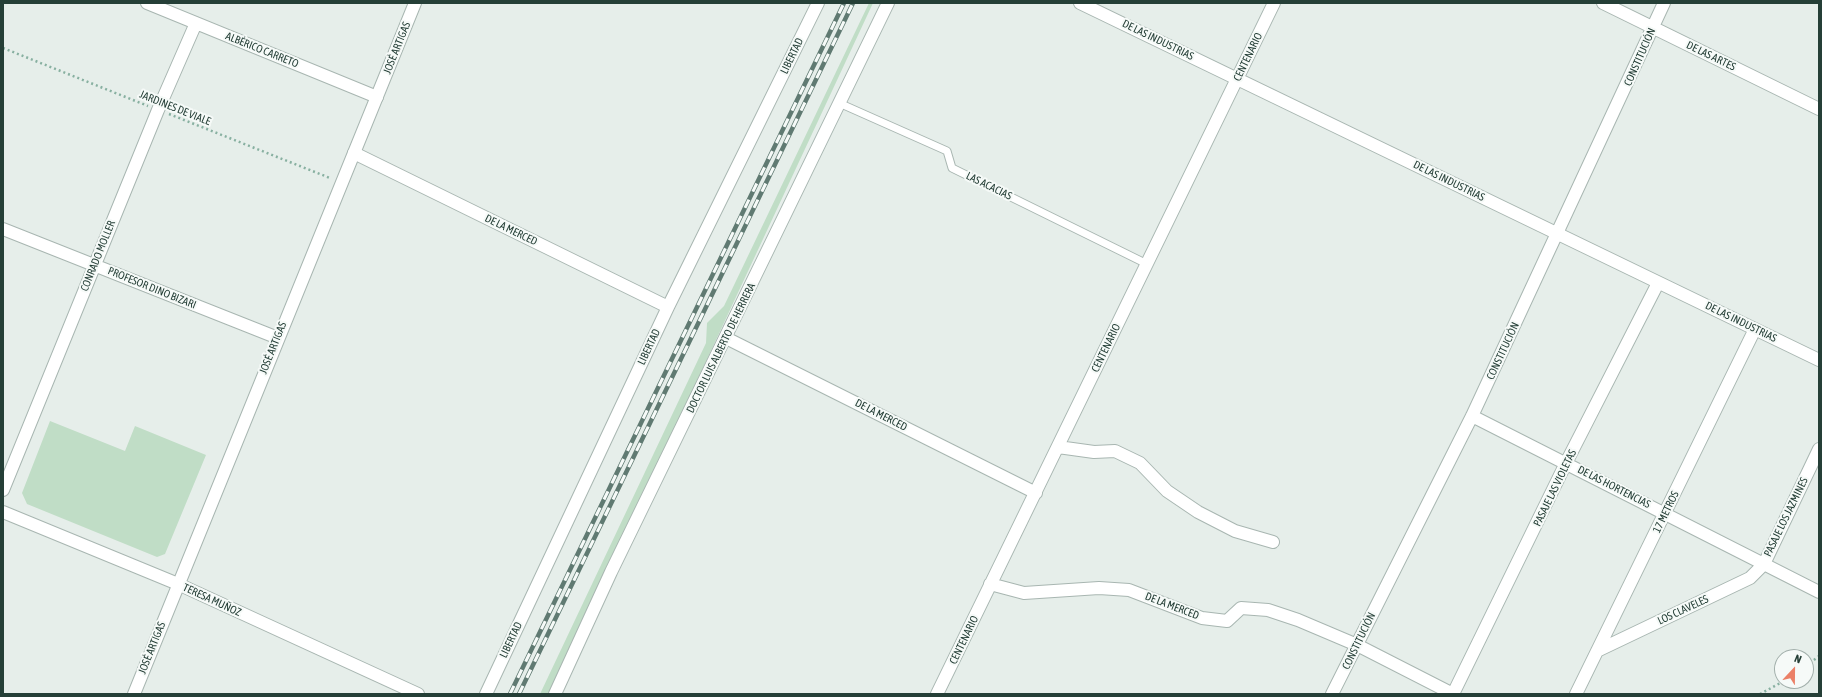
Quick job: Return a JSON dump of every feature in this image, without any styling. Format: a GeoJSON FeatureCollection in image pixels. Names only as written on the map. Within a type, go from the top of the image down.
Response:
{"type":"FeatureCollection","features":[{"type":"Feature","properties":{"kind":"street","name":"ALBÉRICO CARRETO"},"geometry":{"type":"LineString","coordinates":[[147,3],[377,97]]}},
{"type":"Feature","properties":{"kind":"street","name":"JOSÉ ARTIGAS"},"geometry":{"type":"LineString","coordinates":[[134,694],[341,183],[416,3]]}},
{"type":"Feature","properties":{"kind":"street","name":"LIBERTAD"},"geometry":{"type":"LineString","coordinates":[[486,694],[668,307],[818,3]]}},
{"type":"Feature","properties":{"kind":"street","name":"DOCTOR LUIS ALBERTO DE HERRERA"},"geometry":{"type":"LineString","coordinates":[[555,694],[611,572],[888,3]]}},
{"type":"Feature","properties":{"kind":"street","name":"DE LAS INDUSTRIAS"},"geometry":{"type":"LineString","coordinates":[[1080,3],[1819,360]]}},
{"type":"Feature","properties":{"kind":"street","name":"CENTENARIO"},"geometry":{"type":"LineString","coordinates":[[937,694],[1274,3]]}},
{"type":"Feature","properties":{"kind":"street","name":"DE LAS ARTES"},"geometry":{"type":"LineString","coordinates":[[1603,3],[1819,109]]}},
{"type":"Feature","properties":{"kind":"street","name":"CONSTITUCIÓN"},"geometry":{"type":"LineString","coordinates":[[1332,694],[1472,416],[1664,3]]}},
{"type":"Feature","properties":{"kind":"street","name":"CONRADO MOLLER"},"geometry":{"type":"LineString","coordinates":[[3,490],[158,110],[196,23]]}},
{"type":"Feature","properties":{"kind":"street","name":"DE LA MERCED"},"geometry":{"type":"LineString","coordinates":[[354,152],[668,307]]}},
{"type":"Feature","properties":{"kind":"street","name":"PROFESOR DINO BIZARI"},"geometry":{"type":"LineString","coordinates":[[3,229],[278,338]]}},
{"type":"Feature","properties":{"kind":"street","name":"PASAJE LAS VIOLETAS"},"geometry":{"type":"LineString","coordinates":[[1453,694],[1566,463],[1658,282]]}},
{"type":"Feature","properties":{"kind":"street","name":"17 METROS"},"geometry":{"type":"LineString","coordinates":[[1576,694],[1599,650],[1755,329]]}},
{"type":"Feature","properties":{"kind":"street","name":"DE LA MERCED"},"geometry":{"type":"LineString","coordinates":[[726,338],[1036,493]]}},
{"type":"Feature","properties":{"kind":"street","name":"DE LAS HORTENCIAS"},"geometry":{"type":"LineString","coordinates":[[1472,416],[1819,592]]}},
{"type":"Feature","properties":{"kind":"street"},"geometry":{"type":"LineString","coordinates":[[1058,446],[1094,452],[1115,451],[1140,463],[1167,491],[1198,512],[1235,531],[1273,542]]}},
{"type":"Feature","properties":{"kind":"street","name":"PASAJE LOS JAZMINES"},"geometry":{"type":"LineString","coordinates":[[1764,564],[1819,450]]}},
{"type":"Feature","properties":{"kind":"street","name":"TERESA MUÑOZ"},"geometry":{"type":"LineString","coordinates":[[3,512],[178,584],[418,694]]}},
{"type":"Feature","properties":{"kind":"street","name":"LOS CLAVELES"},"geometry":{"type":"LineString","coordinates":[[1599,650],[1750,578],[1764,564]]}},
{"type":"Feature","properties":{"kind":"street","name":"DE LA MERCED"},"geometry":{"type":"LineString","coordinates":[[990,584],[1024,593],[1099,588],[1129,590],[1202,618],[1227,621],[1241,608],[1268,610],[1298,620],[1357,645],[1453,694]]}},
{"type":"Feature","properties":{"kind":"lane","name":"LAS ACACIAS"},"geometry":{"type":"LineString","coordinates":[[839,103],[947,151],[952,168],[1147,264]]}},
{"type":"Feature","properties":{"kind":"path","name":"JARDINES DE VIALE"},"geometry":{"type":"LineString","coordinates":[[3,48],[341,183]]}},
{"type":"Feature","properties":{"kind":"path"},"geometry":{"type":"LineString","coordinates":[[1760,694],[1774,686]]}},
{"type":"Feature","properties":{"kind":"green space"},"geometry":{"type":"Polygon","coordinates":[[[869,3],[873,3],[551,694],[540,694],[706,343],[707,323],[724,306],[869,3]]]}},
{"type":"Feature","properties":{"kind":"green space"},"geometry":{"type":"Polygon","coordinates":[[[50,421],[125,451],[135,426],[206,455],[165,554],[157,557],[27,504],[22,493],[50,421]]]}},
{"type":"Feature","properties":{"kind":"railway"},"geometry":{"type":"LineString","coordinates":[[510,694],[844,3]]}},
{"type":"Feature","properties":{"kind":"railway"},"geometry":{"type":"LineString","coordinates":[[519,694],[853,3]]}}]}
